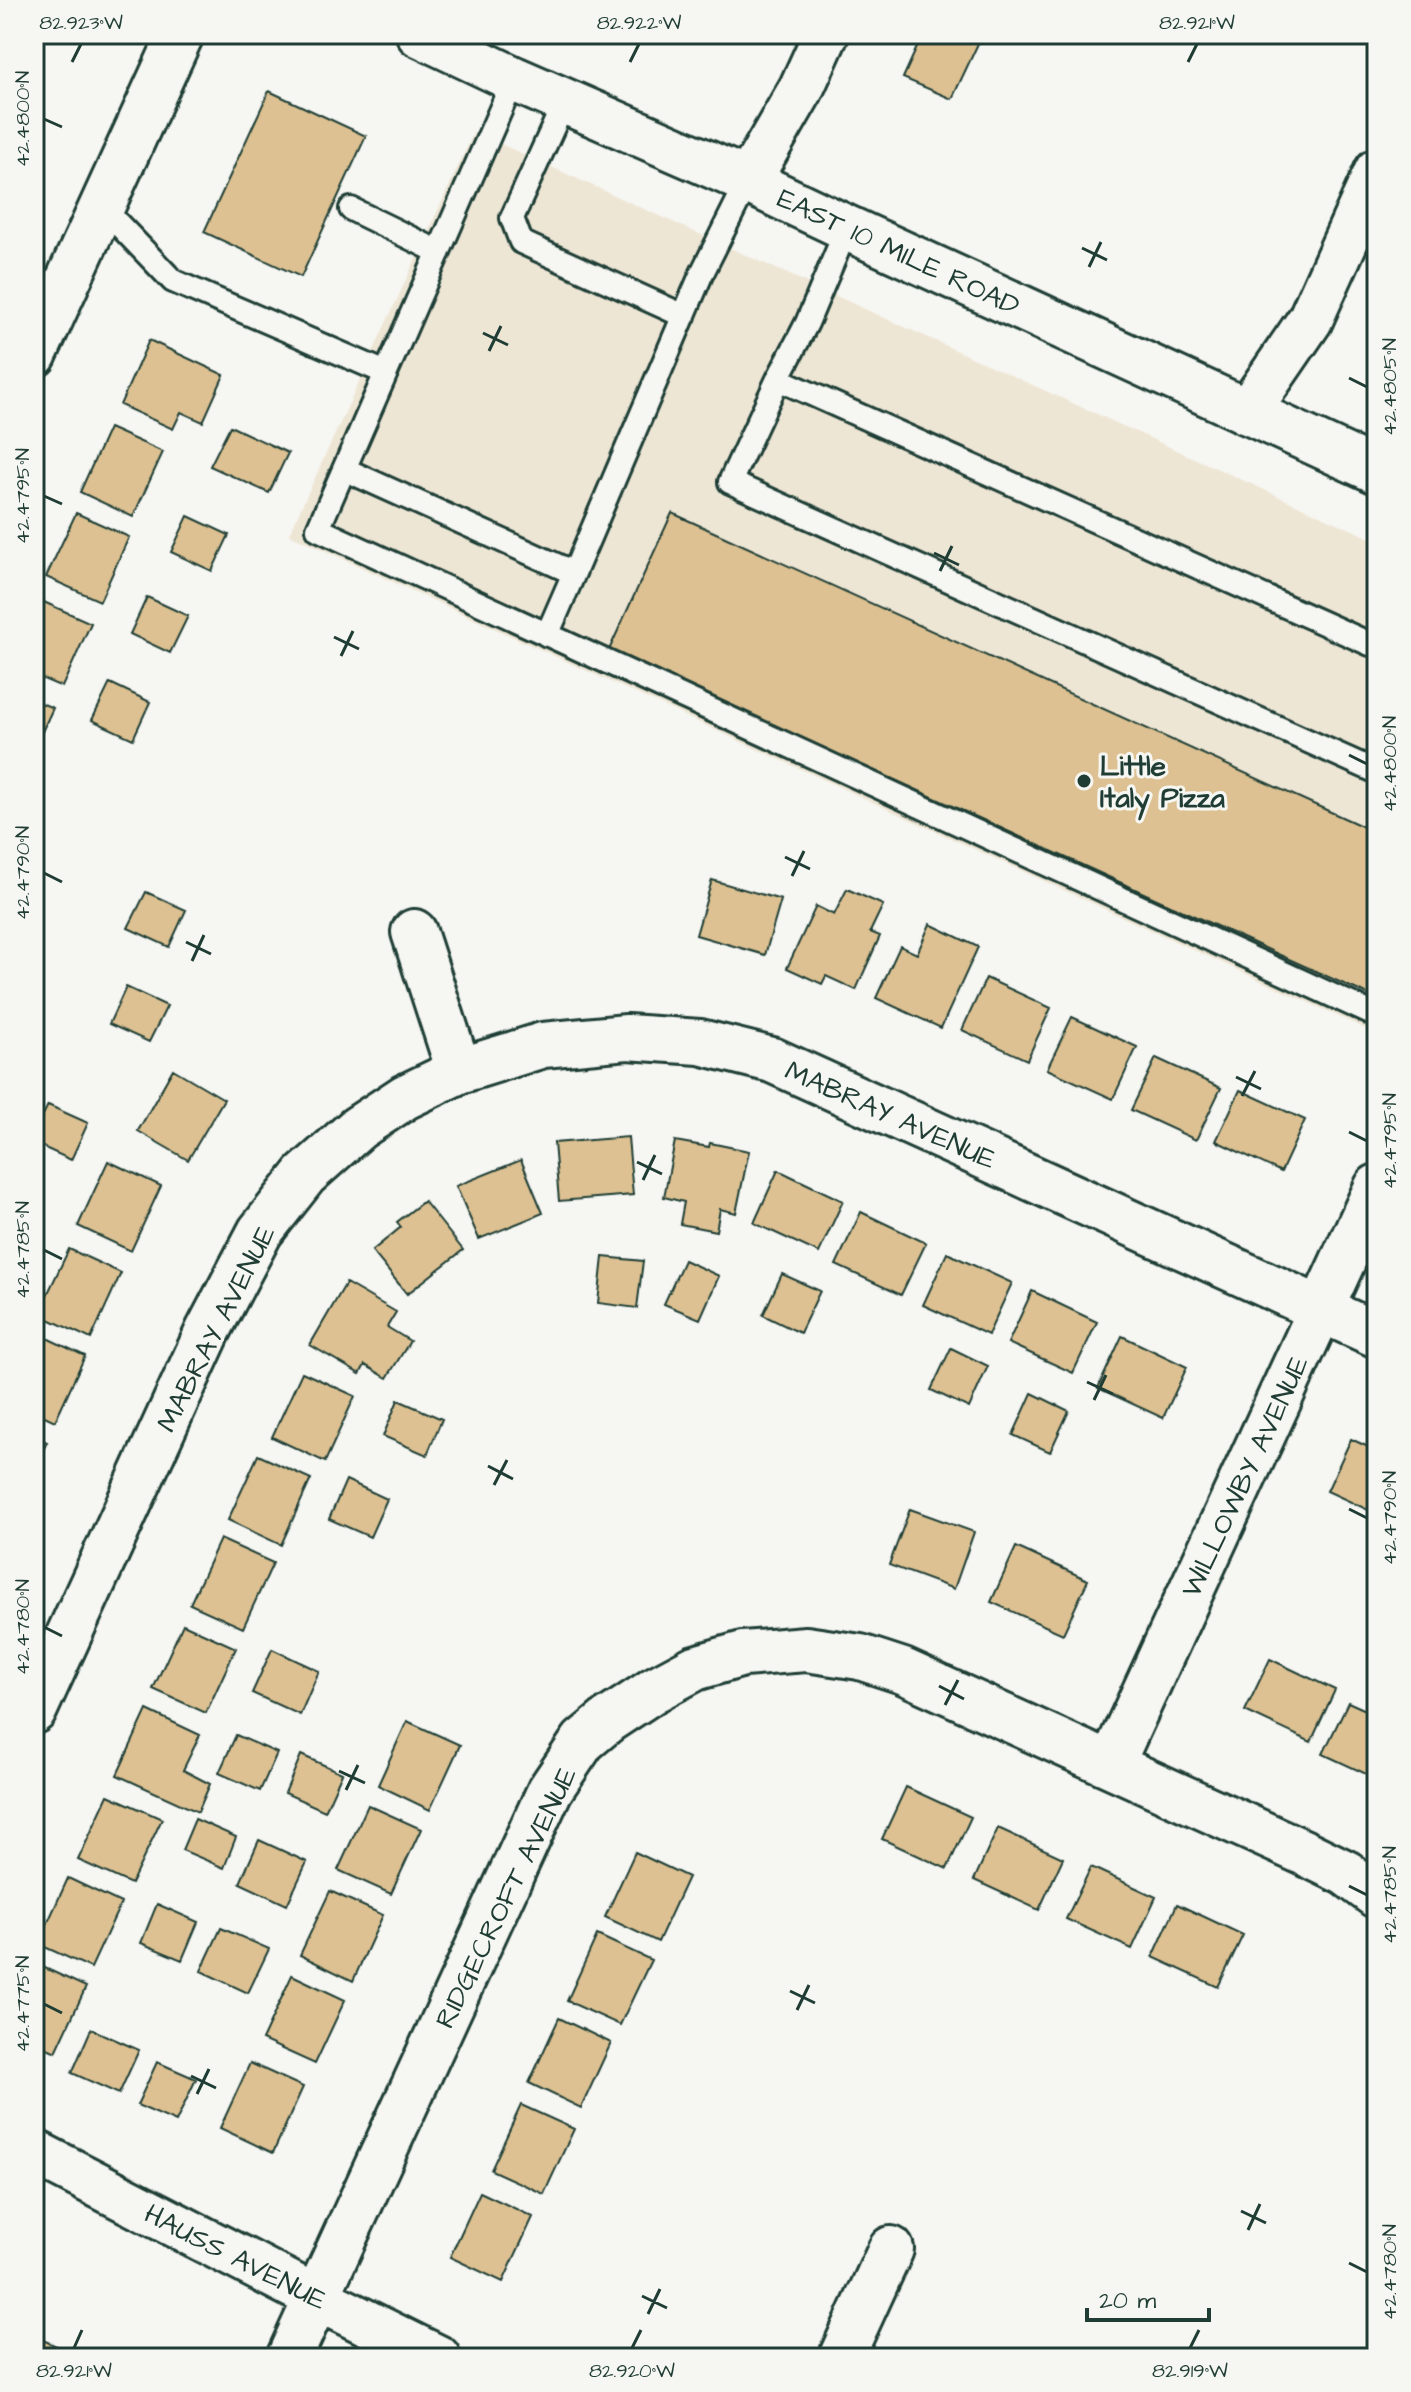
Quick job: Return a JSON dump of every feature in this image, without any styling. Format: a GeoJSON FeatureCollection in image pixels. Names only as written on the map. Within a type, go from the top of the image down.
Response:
{"type":"FeatureCollection","features":[{"type":"Feature","properties":{"kind":"street"},"geometry":{"type":"LineString","coordinates":[[34,355],[181,34]]}},
{"type":"Feature","properties":{"kind":"street","name":"EAST 10 MILE ROAD"},"geometry":{"type":"LineString","coordinates":[[419,34],[748,181],[1377,471]]}},
{"type":"Feature","properties":{"kind":"street"},"geometry":{"type":"LineString","coordinates":[[748,181],[801,89],[826,34]]}},
{"type":"Feature","properties":{"kind":"street"},"geometry":{"type":"LineString","coordinates":[[1247,412],[1310,320],[1377,171]]}},
{"type":"Feature","properties":{"kind":"street"},"geometry":{"type":"LineString","coordinates":[[414,932],[459,1071]]}},
{"type":"Feature","properties":{"kind":"street","name":"MABRAY AVENUE"},"geometry":{"type":"LineString","coordinates":[[34,1711],[208,1331],[260,1232],[305,1175],[358,1128],[405,1097],[459,1071],[543,1045],[627,1037],[700,1042],[772,1060],[1377,1335]]}},
{"type":"Feature","properties":{"kind":"street","name":"WILLOWBY AVENUE"},"geometry":{"type":"LineString","coordinates":[[1111,1765],[1377,1187]]}},
{"type":"Feature","properties":{"kind":"street","name":"RIDGECROFT AVENUE"},"geometry":{"type":"LineString","coordinates":[[289,2358],[550,1790],[583,1741],[654,1690],[695,1668],[743,1654],[806,1649],[860,1657],[903,1671],[1305,1853],[1346,1873],[1377,1896]]}},
{"type":"Feature","properties":{"kind":"street","name":"HAUSS AVENUE"},"geometry":{"type":"LineString","coordinates":[[34,2152],[438,2358]]}},
{"type":"Feature","properties":{"kind":"street"},"geometry":{"type":"LineString","coordinates":[[841,2358],[891,2249]]}},
{"type":"Feature","properties":{"kind":"lane"},"geometry":{"type":"LineString","coordinates":[[514,79],[318,529],[1377,1016]]}},
{"type":"Feature","properties":{"kind":"lane"},"geometry":{"type":"LineString","coordinates":[[565,101],[512,218],[521,242],[684,316]]}},
{"type":"Feature","properties":{"kind":"lane"},"geometry":{"type":"LineString","coordinates":[[547,635],[701,275],[748,181]]}},
{"type":"Feature","properties":{"kind":"lane"},"geometry":{"type":"LineString","coordinates":[[102,207],[173,281],[386,373]]}},
{"type":"Feature","properties":{"kind":"lane"},"geometry":{"type":"LineString","coordinates":[[351,209],[439,252]]}},
{"type":"Feature","properties":{"kind":"lane"},"geometry":{"type":"LineString","coordinates":[[847,228],[807,323],[730,482],[1377,772]]}},
{"type":"Feature","properties":{"kind":"lane"},"geometry":{"type":"LineString","coordinates":[[778,379],[1375,640]]}},
{"type":"Feature","properties":{"kind":"lane"},"geometry":{"type":"LineString","coordinates":[[344,469],[574,573]]}},
{"type":"Feature","properties":{"kind":"shaded area"},"geometry":{"type":"Polygon","coordinates":[[[474,132],[1377,541],[1377,1034],[289,534],[474,132]]]}},
{"type":"Feature","properties":{"kind":"building"},"geometry":{"type":"Polygon","coordinates":[[[923,34],[982,35],[952,99],[903,78],[923,34]]]}},
{"type":"Feature","properties":{"kind":"building"},"geometry":{"type":"Polygon","coordinates":[[[269,91],[366,136],[301,277],[204,232],[269,91]]]}},
{"type":"Feature","properties":{"kind":"building"},"geometry":{"type":"Polygon","coordinates":[[[149,340],[224,375],[203,422],[181,412],[173,429],[120,405],[149,340]]]}},
{"type":"Feature","properties":{"kind":"building"},"geometry":{"type":"Polygon","coordinates":[[[230,426],[288,453],[269,493],[210,466],[230,426]]]}},
{"type":"Feature","properties":{"kind":"building"},"geometry":{"type":"Polygon","coordinates":[[[109,428],[163,452],[133,517],[80,492],[109,428]]]}},
{"type":"Feature","properties":{"kind":"building"},"geometry":{"type":"Polygon","coordinates":[[[76,513],[129,537],[100,601],[46,577],[76,513]]]}},
{"type":"Feature","properties":{"kind":"building"},"geometry":{"type":"Polygon","coordinates":[[[672,513],[1377,833],[1377,999],[609,650],[672,513]]]}},
{"type":"Feature","properties":{"kind":"building"},"geometry":{"type":"Polygon","coordinates":[[[188,516],[229,535],[212,571],[171,552],[188,516]]]}},
{"type":"Feature","properties":{"kind":"building"},"geometry":{"type":"Polygon","coordinates":[[[147,597],[188,616],[170,653],[130,634],[147,597]]]}},
{"type":"Feature","properties":{"kind":"building"},"geometry":{"type":"Polygon","coordinates":[[[37,599],[91,623],[62,687],[34,675],[34,606],[37,599]]]}},
{"type":"Feature","properties":{"kind":"building"},"geometry":{"type":"Polygon","coordinates":[[[110,683],[150,702],[133,739],[92,720],[110,683]]]}},
{"type":"Feature","properties":{"kind":"building"},"geometry":{"type":"Polygon","coordinates":[[[34,700],[53,708],[34,749],[34,700]]]}},
{"type":"Feature","properties":{"kind":"building"},"geometry":{"type":"Polygon","coordinates":[[[712,880],[781,900],[765,955],[696,935],[712,880]]]}},
{"type":"Feature","properties":{"kind":"building"},"geometry":{"type":"Polygon","coordinates":[[[847,889],[883,905],[870,932],[880,936],[856,990],[826,976],[822,984],[787,968],[816,906],[834,915],[847,889]]]}},
{"type":"Feature","properties":{"kind":"building"},"geometry":{"type":"Polygon","coordinates":[[[146,892],[186,910],[169,947],[128,928],[146,892]]]}},
{"type":"Feature","properties":{"kind":"building"},"geometry":{"type":"Polygon","coordinates":[[[930,924],[978,947],[941,1028],[876,998],[900,946],[917,954],[930,924]]]}},
{"type":"Feature","properties":{"kind":"building"},"geometry":{"type":"Polygon","coordinates":[[[34,956],[41,959],[34,975],[34,956]]]}},
{"type":"Feature","properties":{"kind":"building"},"geometry":{"type":"Polygon","coordinates":[[[986,978],[1051,1008],[1027,1060],[962,1030],[986,978]]]}},
{"type":"Feature","properties":{"kind":"building"},"geometry":{"type":"Polygon","coordinates":[[[126,987],[167,1006],[149,1042],[109,1024],[126,987]]]}},
{"type":"Feature","properties":{"kind":"building"},"geometry":{"type":"Polygon","coordinates":[[[1072,1017],[1137,1047],[1113,1099],[1047,1069],[1072,1017]]]}},
{"type":"Feature","properties":{"kind":"building"},"geometry":{"type":"Polygon","coordinates":[[[1156,1058],[1221,1088],[1196,1140],[1131,1110],[1156,1058]]]}},
{"type":"Feature","properties":{"kind":"building"},"geometry":{"type":"Polygon","coordinates":[[[173,1069],[224,1099],[188,1160],[138,1131],[173,1069]]]}},
{"type":"Feature","properties":{"kind":"building"},"geometry":{"type":"Polygon","coordinates":[[[1240,1090],[1305,1120],[1281,1172],[1216,1141],[1240,1090]]]}},
{"type":"Feature","properties":{"kind":"building"},"geometry":{"type":"Polygon","coordinates":[[[48,1105],[88,1123],[71,1160],[34,1143],[34,1133],[48,1105]]]}},
{"type":"Feature","properties":{"kind":"building"},"geometry":{"type":"Polygon","coordinates":[[[628,1137],[633,1195],[559,1201],[554,1143],[628,1137]]]}},
{"type":"Feature","properties":{"kind":"building"},"geometry":{"type":"Polygon","coordinates":[[[675,1141],[709,1147],[710,1143],[749,1151],[736,1213],[720,1209],[716,1231],[680,1224],[684,1202],[664,1197],[675,1141]]]}},
{"type":"Feature","properties":{"kind":"building"},"geometry":{"type":"Polygon","coordinates":[[[521,1160],[543,1213],[479,1239],[456,1186],[521,1160]]]}},
{"type":"Feature","properties":{"kind":"building"},"geometry":{"type":"Polygon","coordinates":[[[108,1161],[161,1186],[131,1251],[78,1226],[108,1161]]]}},
{"type":"Feature","properties":{"kind":"building"},"geometry":{"type":"Polygon","coordinates":[[[778,1170],[843,1201],[819,1253],[754,1223],[778,1170]]]}},
{"type":"Feature","properties":{"kind":"building"},"geometry":{"type":"Polygon","coordinates":[[[424,1201],[463,1250],[407,1294],[372,1251],[401,1227],[397,1222],[424,1201]]]}},
{"type":"Feature","properties":{"kind":"building"},"geometry":{"type":"Polygon","coordinates":[[[861,1212],[926,1243],[901,1295],[836,1265],[861,1212]]]}},
{"type":"Feature","properties":{"kind":"building"},"geometry":{"type":"Polygon","coordinates":[[[69,1249],[121,1273],[91,1339],[38,1314],[69,1249]]]}},
{"type":"Feature","properties":{"kind":"building"},"geometry":{"type":"Polygon","coordinates":[[[947,1253],[1012,1283],[988,1335],[923,1305],[947,1253]]]}},
{"type":"Feature","properties":{"kind":"building"},"geometry":{"type":"Polygon","coordinates":[[[603,1257],[643,1261],[637,1308],[598,1303],[603,1257]]]}},
{"type":"Feature","properties":{"kind":"building"},"geometry":{"type":"Polygon","coordinates":[[[684,1260],[719,1276],[700,1319],[664,1304],[684,1260]]]}},
{"type":"Feature","properties":{"kind":"building"},"geometry":{"type":"Polygon","coordinates":[[[782,1274],[820,1291],[800,1333],[763,1315],[782,1274]]]}},
{"type":"Feature","properties":{"kind":"building"},"geometry":{"type":"Polygon","coordinates":[[[346,1283],[396,1312],[387,1327],[410,1341],[387,1378],[365,1365],[360,1374],[310,1345],[346,1283]]]}},
{"type":"Feature","properties":{"kind":"building"},"geometry":{"type":"Polygon","coordinates":[[[1032,1291],[1097,1322],[1073,1373],[1008,1343],[1032,1291]]]}},
{"type":"Feature","properties":{"kind":"building"},"geometry":{"type":"Polygon","coordinates":[[[34,1332],[85,1356],[55,1421],[34,1411],[34,1332]]]}},
{"type":"Feature","properties":{"kind":"building"},"geometry":{"type":"Polygon","coordinates":[[[1122,1336],[1187,1367],[1163,1418],[1098,1388],[1122,1336]]]}},
{"type":"Feature","properties":{"kind":"building"},"geometry":{"type":"Polygon","coordinates":[[[951,1348],[988,1366],[969,1408],[931,1390],[951,1348]]]}},
{"type":"Feature","properties":{"kind":"building"},"geometry":{"type":"Polygon","coordinates":[[[302,1372],[355,1396],[325,1462],[272,1437],[302,1372]]]}},
{"type":"Feature","properties":{"kind":"building"},"geometry":{"type":"Polygon","coordinates":[[[1032,1393],[1069,1411],[1050,1452],[1013,1435],[1032,1393]]]}},
{"type":"Feature","properties":{"kind":"building"},"geometry":{"type":"Polygon","coordinates":[[[398,1400],[442,1419],[427,1455],[383,1436],[398,1400]]]}},
{"type":"Feature","properties":{"kind":"building"},"geometry":{"type":"Polygon","coordinates":[[[34,1436],[47,1442],[34,1469],[34,1436]]]}},
{"type":"Feature","properties":{"kind":"building"},"geometry":{"type":"Polygon","coordinates":[[[1351,1439],[1377,1451],[1377,1514],[1327,1491],[1351,1439]]]}},
{"type":"Feature","properties":{"kind":"building"},"geometry":{"type":"Polygon","coordinates":[[[258,1455],[311,1479],[281,1545],[228,1520],[258,1455]]]}},
{"type":"Feature","properties":{"kind":"building"},"geometry":{"type":"Polygon","coordinates":[[[346,1480],[387,1499],[370,1537],[329,1519],[346,1480]]]}},
{"type":"Feature","properties":{"kind":"building"},"geometry":{"type":"Polygon","coordinates":[[[910,1509],[974,1532],[954,1589],[889,1565],[910,1509]]]}},
{"type":"Feature","properties":{"kind":"building"},"geometry":{"type":"Polygon","coordinates":[[[220,1539],[273,1563],[243,1628],[190,1604],[220,1539]]]}},
{"type":"Feature","properties":{"kind":"building"},"geometry":{"type":"Polygon","coordinates":[[[1016,1547],[1088,1580],[1063,1634],[991,1602],[1016,1547]]]}},
{"type":"Feature","properties":{"kind":"building"},"geometry":{"type":"Polygon","coordinates":[[[183,1624],[236,1648],[206,1713],[153,1689],[183,1624]]]}},
{"type":"Feature","properties":{"kind":"building"},"geometry":{"type":"Polygon","coordinates":[[[272,1649],[319,1671],[300,1715],[252,1693],[272,1649]]]}},
{"type":"Feature","properties":{"kind":"building"},"geometry":{"type":"Polygon","coordinates":[[[1270,1659],[1335,1690],[1311,1742],[1245,1711],[1270,1659]]]}},
{"type":"Feature","properties":{"kind":"building"},"geometry":{"type":"Polygon","coordinates":[[[1348,1702],[1377,1715],[1377,1779],[1323,1754],[1348,1702]]]}},
{"type":"Feature","properties":{"kind":"building"},"geometry":{"type":"Polygon","coordinates":[[[147,1710],[200,1735],[183,1770],[210,1784],[198,1812],[117,1775],[147,1710]]]}},
{"type":"Feature","properties":{"kind":"building"},"geometry":{"type":"Polygon","coordinates":[[[407,1721],[460,1745],[430,1810],[378,1785],[407,1721]]]}},
{"type":"Feature","properties":{"kind":"building"},"geometry":{"type":"Polygon","coordinates":[[[236,1735],[277,1753],[260,1791],[219,1773],[236,1735]]]}},
{"type":"Feature","properties":{"kind":"building"},"geometry":{"type":"Polygon","coordinates":[[[301,1755],[342,1773],[325,1811],[285,1793],[301,1755]]]}},
{"type":"Feature","properties":{"kind":"building"},"geometry":{"type":"Polygon","coordinates":[[[906,1787],[971,1817],[947,1869],[882,1839],[906,1787]]]}},
{"type":"Feature","properties":{"kind":"building"},"geometry":{"type":"Polygon","coordinates":[[[108,1795],[162,1819],[131,1884],[78,1860],[108,1795]]]}},
{"type":"Feature","properties":{"kind":"building"},"geometry":{"type":"Polygon","coordinates":[[[368,1805],[421,1829],[391,1894],[338,1870],[368,1805]]]}},
{"type":"Feature","properties":{"kind":"building"},"geometry":{"type":"Polygon","coordinates":[[[195,1819],[236,1837],[224,1868],[182,1850],[195,1819]]]}},
{"type":"Feature","properties":{"kind":"building"},"geometry":{"type":"Polygon","coordinates":[[[998,1828],[1063,1858],[1039,1910],[974,1880],[998,1828]]]}},
{"type":"Feature","properties":{"kind":"building"},"geometry":{"type":"Polygon","coordinates":[[[259,1840],[307,1862],[287,1905],[240,1883],[259,1840]]]}},
{"type":"Feature","properties":{"kind":"building"},"geometry":{"type":"Polygon","coordinates":[[[635,1852],[688,1877],[658,1942],[605,1917],[635,1852]]]}},
{"type":"Feature","properties":{"kind":"building"},"geometry":{"type":"Polygon","coordinates":[[[1091,1867],[1156,1897],[1132,1949],[1066,1919],[1091,1867]]]}},
{"type":"Feature","properties":{"kind":"building"},"geometry":{"type":"Polygon","coordinates":[[[68,1878],[121,1903],[91,1968],[38,1944],[68,1878]]]}},
{"type":"Feature","properties":{"kind":"building"},"geometry":{"type":"Polygon","coordinates":[[[330,1891],[383,1915],[353,1981],[300,1955],[330,1891]]]}},
{"type":"Feature","properties":{"kind":"building"},"geometry":{"type":"Polygon","coordinates":[[[157,1904],[198,1922],[182,1960],[141,1943],[157,1904]]]}},
{"type":"Feature","properties":{"kind":"building"},"geometry":{"type":"Polygon","coordinates":[[[1177,1904],[1243,1935],[1218,1987],[1153,1957],[1177,1904]]]}},
{"type":"Feature","properties":{"kind":"building"},"geometry":{"type":"Polygon","coordinates":[[[221,1928],[269,1949],[248,1993],[201,1971],[221,1928]]]}},
{"type":"Feature","properties":{"kind":"building"},"geometry":{"type":"Polygon","coordinates":[[[597,1935],[651,1960],[620,2025],[567,2001],[597,1935]]]}},
{"type":"Feature","properties":{"kind":"building"},"geometry":{"type":"Polygon","coordinates":[[[34,1963],[86,1987],[56,2052],[34,2042],[34,1963]]]}},
{"type":"Feature","properties":{"kind":"building"},"geometry":{"type":"Polygon","coordinates":[[[292,1975],[345,2000],[315,2064],[262,2040],[292,1975]]]}},
{"type":"Feature","properties":{"kind":"building"},"geometry":{"type":"Polygon","coordinates":[[[559,2018],[611,2043],[581,2108],[529,2083],[559,2018]]]}},
{"type":"Feature","properties":{"kind":"building"},"geometry":{"type":"Polygon","coordinates":[[[91,2029],[139,2050],[119,2094],[72,2073],[91,2029]]]}},
{"type":"Feature","properties":{"kind":"building"},"geometry":{"type":"Polygon","coordinates":[[[157,2062],[196,2079],[176,2122],[137,2105],[157,2062]]]}},
{"type":"Feature","properties":{"kind":"building"},"geometry":{"type":"Polygon","coordinates":[[[250,2063],[303,2087],[273,2153],[220,2128],[250,2063]]]}},
{"type":"Feature","properties":{"kind":"building"},"geometry":{"type":"Polygon","coordinates":[[[521,2105],[574,2129],[544,2194],[491,2170],[521,2105]]]}},
{"type":"Feature","properties":{"kind":"building"},"geometry":{"type":"Polygon","coordinates":[[[480,2192],[533,2217],[503,2282],[450,2257],[480,2192]]]}},
{"type":"Feature","properties":{"kind":"building"},"geometry":{"type":"Polygon","coordinates":[[[36,2337],[77,2355],[75,2358],[34,2358],[36,2337]]]}},
{"type":"Feature","properties":{"kind":"place","name":"Little Italy Pizza"},"geometry":{"type":"Point","coordinates":[1084,781]}}]}
